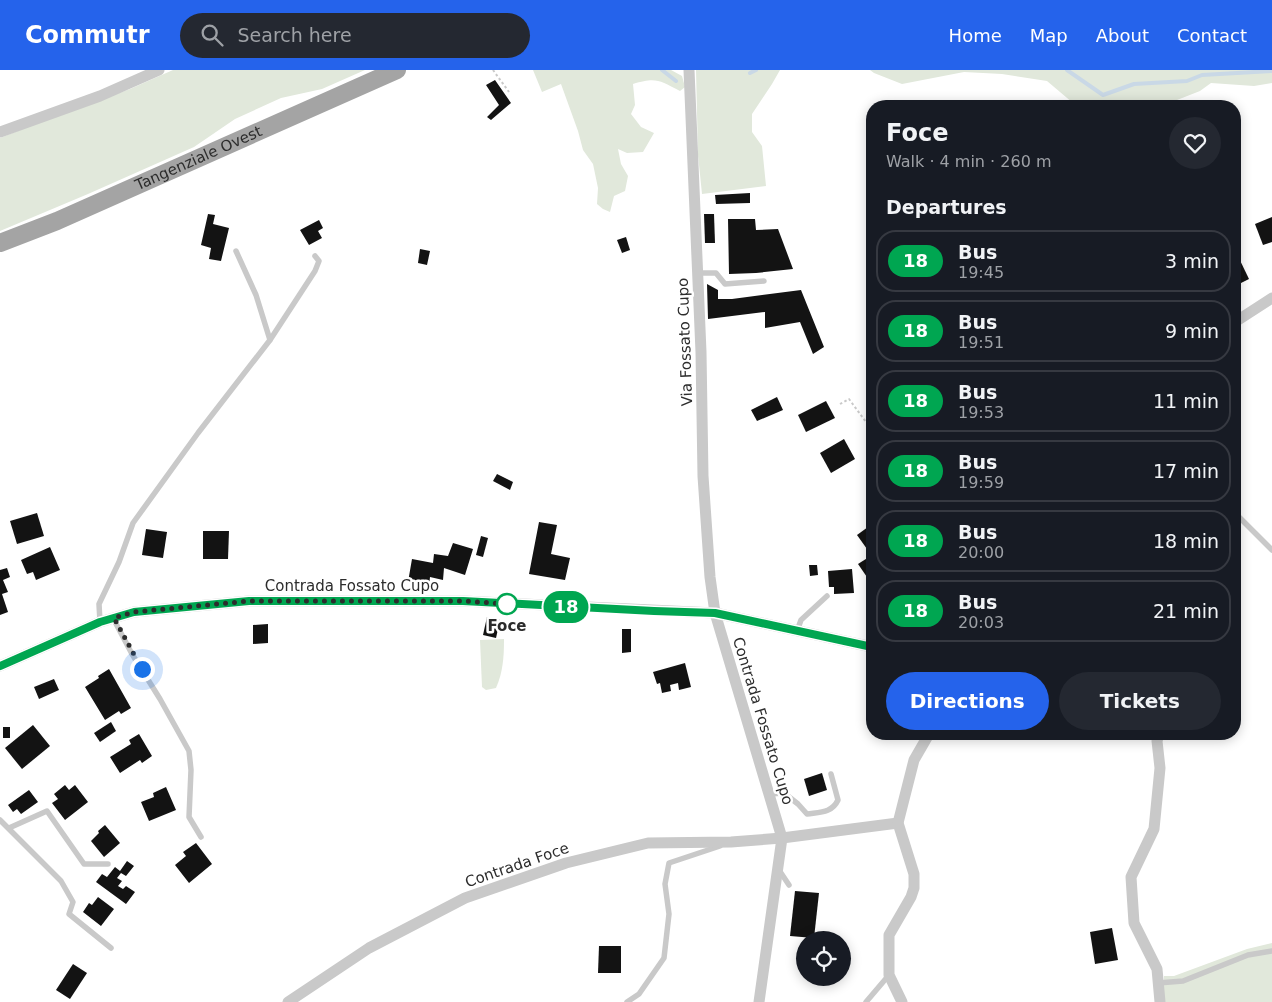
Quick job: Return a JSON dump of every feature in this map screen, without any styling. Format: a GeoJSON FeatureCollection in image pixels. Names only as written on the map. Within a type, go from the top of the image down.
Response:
{"type":"FeatureCollection","features":[{"type":"Feature","properties":{"kind":"main road","name":"Tangenziale Ovest"},"geometry":{"type":"LineString","coordinates":[[0,243],[57,221],[397,70]]}},
{"type":"Feature","properties":{"kind":"street"},"geometry":{"type":"LineString","coordinates":[[0,132],[100,96],[159,70]]}},
{"type":"Feature","properties":{"kind":"street","name":"Via Fossato Cupo"},"geometry":{"type":"LineString","coordinates":[[689,70],[701,352],[703,476],[710,577],[715,613]]}},
{"type":"Feature","properties":{"kind":"street"},"geometry":{"type":"LineString","coordinates":[[1241,318],[1272,298]]}},
{"type":"Feature","properties":{"kind":"street","name":"Contrada Fossato Cupo"},"geometry":{"type":"LineString","coordinates":[[0,666],[100,622],[134,612],[249,601],[463,601],[715,613],[866,646]]}},
{"type":"Feature","properties":{"kind":"street","name":"Contrada Fossato Cupo"},"geometry":{"type":"LineString","coordinates":[[715,613],[782,838]]}},
{"type":"Feature","properties":{"kind":"street"},"geometry":{"type":"LineString","coordinates":[[902,1002],[889,975],[890,935],[914,888],[914,874],[898,823],[914,760],[926,740]]}},
{"type":"Feature","properties":{"kind":"street"},"geometry":{"type":"LineString","coordinates":[[1157,740],[1160,768],[1154,829],[1131,877],[1134,923],[1157,969],[1160,1002]]}},
{"type":"Feature","properties":{"kind":"street","name":"Contrada Foce"},"geometry":{"type":"LineString","coordinates":[[288,1002],[369,948],[465,898],[566,863],[648,843],[731,842],[782,838],[898,823]]}},
{"type":"Feature","properties":{"kind":"street"},"geometry":{"type":"LineString","coordinates":[[759,1002],[782,838]]}},
{"type":"Feature","properties":{"kind":"lane"},"geometry":{"type":"LineString","coordinates":[[236,252],[256,295],[270,340]]}},
{"type":"Feature","properties":{"kind":"lane"},"geometry":{"type":"LineString","coordinates":[[100,622],[99,604],[119,562],[133,523],[198,433],[270,340],[315,270],[318,261],[315,256]]}},
{"type":"Feature","properties":{"kind":"lane"},"geometry":{"type":"LineString","coordinates":[[698,273],[716,273],[725,284],[764,281]]}},
{"type":"Feature","properties":{"kind":"lane"},"geometry":{"type":"LineString","coordinates":[[1241,518],[1272,550]]}},
{"type":"Feature","properties":{"kind":"lane"},"geometry":{"type":"LineString","coordinates":[[797,631],[801,620],[827,596]]}},
{"type":"Feature","properties":{"kind":"lane"},"geometry":{"type":"LineString","coordinates":[[114,618],[132,654],[189,751],[191,770],[189,817],[201,837]]}},
{"type":"Feature","properties":{"kind":"lane"},"geometry":{"type":"LineString","coordinates":[[769,794],[784,793],[807,814],[829,810],[836,806],[838,800],[831,774]]}},
{"type":"Feature","properties":{"kind":"lane"},"geometry":{"type":"LineString","coordinates":[[9,828],[47,810],[84,864],[108,864]]}},
{"type":"Feature","properties":{"kind":"lane"},"geometry":{"type":"LineString","coordinates":[[0,820],[61,881],[73,902],[69,914],[111,948]]}},
{"type":"Feature","properties":{"kind":"lane"},"geometry":{"type":"LineString","coordinates":[[627,1002],[639,994],[664,958],[669,914],[665,884],[669,863],[731,842]]}},
{"type":"Feature","properties":{"kind":"lane"},"geometry":{"type":"LineString","coordinates":[[778,868],[789,884]]}},
{"type":"Feature","properties":{"kind":"lane"},"geometry":{"type":"LineString","coordinates":[[1158,983],[1183,981],[1248,955],[1272,951]]}},
{"type":"Feature","properties":{"kind":"lane"},"geometry":{"type":"LineString","coordinates":[[866,1002],[889,975]]}},
{"type":"Feature","properties":{"kind":"path"},"geometry":{"type":"LineString","coordinates":[[493,70],[509,92]]}},
{"type":"Feature","properties":{"kind":"path"},"geometry":{"type":"LineString","coordinates":[[840,404],[849,399],[866,422]]}},
{"type":"Feature","properties":{"kind":"shaded area"},"geometry":{"type":"Polygon","coordinates":[[[173,70],[365,70],[322,89],[281,98],[235,119],[194,147],[0,231],[0,138],[130,89],[173,70]]]}},
{"type":"Feature","properties":{"kind":"shaded area"},"geometry":{"type":"Polygon","coordinates":[[[533,70],[671,70],[682,76],[685,87],[680,91],[667,84],[652,80],[633,84],[635,105],[631,114],[641,127],[654,133],[643,152],[627,153],[618,149],[621,164],[628,176],[625,191],[614,196],[610,212],[597,204],[598,188],[593,164],[583,150],[561,84],[542,92],[533,70]]]}},
{"type":"Feature","properties":{"kind":"shaded area"},"geometry":{"type":"Polygon","coordinates":[[[696,70],[780,70],[752,114],[752,132],[762,146],[766,186],[702,194],[698,155],[696,70]]]}},
{"type":"Feature","properties":{"kind":"shaded area"},"geometry":{"type":"Polygon","coordinates":[[[870,70],[1272,70],[1272,83],[1254,86],[1211,83],[1200,91],[1177,100],[1069,100],[1047,81],[1002,74],[964,72],[902,84],[870,70]]]}},
{"type":"Feature","properties":{"kind":"shaded area"},"geometry":{"type":"Polygon","coordinates":[[[504,639],[503,664],[496,688],[486,690],[482,687],[480,640],[504,639]]]}},
{"type":"Feature","properties":{"kind":"shaded area"},"geometry":{"type":"Polygon","coordinates":[[[1272,943],[1272,1002],[1164,1002],[1164,976],[1174,976],[1247,949],[1272,943]]]}},
{"type":"Feature","properties":{"kind":"building"},"geometry":{"type":"Polygon","coordinates":[[[495,80],[511,103],[491,120],[487,117],[499,105],[486,85],[495,80]]]}},
{"type":"Feature","properties":{"kind":"building"},"geometry":{"type":"Polygon","coordinates":[[[750,193],[750,203],[716,204],[715,195],[750,193]]]}},
{"type":"Feature","properties":{"kind":"building"},"geometry":{"type":"Polygon","coordinates":[[[208,214],[215,215],[213,224],[229,228],[221,261],[209,259],[211,248],[201,245],[208,214]]]}},
{"type":"Feature","properties":{"kind":"building"},"geometry":{"type":"Polygon","coordinates":[[[704,214],[714,214],[715,243],[705,243],[704,214]]]}},
{"type":"Feature","properties":{"kind":"building"},"geometry":{"type":"Polygon","coordinates":[[[1272,217],[1272,242],[1263,245],[1255,224],[1272,217]]]}},
{"type":"Feature","properties":{"kind":"building"},"geometry":{"type":"Polygon","coordinates":[[[728,219],[755,219],[756,230],[778,229],[793,269],[729,274],[728,219]]]}},
{"type":"Feature","properties":{"kind":"building"},"geometry":{"type":"Polygon","coordinates":[[[319,220],[323,228],[318,231],[322,238],[309,245],[300,230],[319,220]]]}},
{"type":"Feature","properties":{"kind":"building"},"geometry":{"type":"Polygon","coordinates":[[[626,237],[630,250],[622,253],[617,240],[626,237]]]}},
{"type":"Feature","properties":{"kind":"building"},"geometry":{"type":"Polygon","coordinates":[[[420,249],[430,251],[427,265],[418,263],[420,249]]]}},
{"type":"Feature","properties":{"kind":"building"},"geometry":{"type":"Polygon","coordinates":[[[1241,262],[1249,279],[1241,283],[1241,262]]]}},
{"type":"Feature","properties":{"kind":"building"},"geometry":{"type":"Polygon","coordinates":[[[707,284],[718,290],[718,299],[732,299],[801,290],[824,347],[813,354],[800,322],[765,328],[765,312],[708,319],[707,284]]]}},
{"type":"Feature","properties":{"kind":"building"},"geometry":{"type":"Polygon","coordinates":[[[777,397],[783,410],[757,421],[751,410],[777,397]]]}},
{"type":"Feature","properties":{"kind":"building"},"geometry":{"type":"Polygon","coordinates":[[[826,401],[835,418],[806,432],[798,415],[826,401]]]}},
{"type":"Feature","properties":{"kind":"building"},"geometry":{"type":"Polygon","coordinates":[[[844,439],[855,459],[831,473],[820,453],[844,439]]]}},
{"type":"Feature","properties":{"kind":"building"},"geometry":{"type":"Polygon","coordinates":[[[497,474],[513,482],[510,490],[493,481],[497,474]]]}},
{"type":"Feature","properties":{"kind":"building"},"geometry":{"type":"Polygon","coordinates":[[[37,513],[44,536],[17,544],[10,521],[37,513]]]}},
{"type":"Feature","properties":{"kind":"building"},"geometry":{"type":"Polygon","coordinates":[[[539,522],[557,525],[551,554],[570,558],[565,580],[529,574],[539,522]]]}},
{"type":"Feature","properties":{"kind":"building"},"geometry":{"type":"Polygon","coordinates":[[[866,528],[866,548],[857,535],[866,528]]]}},
{"type":"Feature","properties":{"kind":"building"},"geometry":{"type":"Polygon","coordinates":[[[146,529],[167,532],[163,558],[142,555],[146,529]]]}},
{"type":"Feature","properties":{"kind":"building"},"geometry":{"type":"Polygon","coordinates":[[[203,531],[229,531],[228,559],[203,559],[203,531]]]}},
{"type":"Feature","properties":{"kind":"building"},"geometry":{"type":"Polygon","coordinates":[[[481,536],[488,538],[483,557],[476,555],[481,536]]]}},
{"type":"Feature","properties":{"kind":"building"},"geometry":{"type":"Polygon","coordinates":[[[453,543],[473,549],[465,575],[444,568],[443,580],[430,577],[429,586],[408,582],[412,559],[433,563],[434,554],[448,556],[453,543]]]}},
{"type":"Feature","properties":{"kind":"building"},"geometry":{"type":"Polygon","coordinates":[[[50,547],[60,570],[36,580],[33,572],[27,574],[21,560],[50,547]]]}},
{"type":"Feature","properties":{"kind":"building"},"geometry":{"type":"Polygon","coordinates":[[[866,559],[866,576],[858,564],[866,559]]]}},
{"type":"Feature","properties":{"kind":"building"},"geometry":{"type":"Polygon","coordinates":[[[809,565],[817,565],[818,575],[810,576],[809,565]]]}},
{"type":"Feature","properties":{"kind":"building"},"geometry":{"type":"Polygon","coordinates":[[[7,568],[10,577],[3,580],[8,592],[2,594],[8,612],[0,615],[0,570],[7,568]]]}},
{"type":"Feature","properties":{"kind":"building"},"geometry":{"type":"Polygon","coordinates":[[[852,569],[854,593],[834,594],[834,587],[829,587],[828,571],[852,569]]]}},
{"type":"Feature","properties":{"kind":"building"},"geometry":{"type":"Polygon","coordinates":[[[487,617],[500,620],[496,638],[483,635],[487,617]]]}},
{"type":"Feature","properties":{"kind":"building"},"geometry":{"type":"Polygon","coordinates":[[[268,624],[268,643],[253,644],[253,625],[268,624]]]}},
{"type":"Feature","properties":{"kind":"building"},"geometry":{"type":"Polygon","coordinates":[[[622,629],[631,629],[631,652],[622,653],[622,629]]]}},
{"type":"Feature","properties":{"kind":"building"},"geometry":{"type":"Polygon","coordinates":[[[685,663],[691,687],[679,690],[678,683],[670,685],[671,691],[662,693],[660,683],[657,684],[653,672],[685,663]]]}},
{"type":"Feature","properties":{"kind":"building"},"geometry":{"type":"Polygon","coordinates":[[[109,669],[131,708],[121,714],[119,711],[105,720],[85,687],[109,669]]]}},
{"type":"Feature","properties":{"kind":"building"},"geometry":{"type":"Polygon","coordinates":[[[54,679],[59,690],[39,699],[34,687],[54,679]]]}},
{"type":"Feature","properties":{"kind":"building"},"geometry":{"type":"Polygon","coordinates":[[[111,722],[116,731],[100,742],[94,733],[111,722]]]}},
{"type":"Feature","properties":{"kind":"building"},"geometry":{"type":"Polygon","coordinates":[[[33,725],[50,746],[22,769],[5,748],[33,725]]]}},
{"type":"Feature","properties":{"kind":"building"},"geometry":{"type":"Polygon","coordinates":[[[3,727],[10,727],[10,738],[3,738],[3,727]]]}},
{"type":"Feature","properties":{"kind":"building"},"geometry":{"type":"Polygon","coordinates":[[[139,734],[152,756],[142,763],[140,760],[120,773],[110,757],[131,744],[129,740],[139,734]]]}},
{"type":"Feature","properties":{"kind":"building"},"geometry":{"type":"Polygon","coordinates":[[[822,773],[827,790],[809,796],[804,779],[822,773]]]}},
{"type":"Feature","properties":{"kind":"building"},"geometry":{"type":"Polygon","coordinates":[[[65,785],[69,790],[75,785],[88,802],[65,820],[52,803],[58,799],[54,794],[65,785]]]}},
{"type":"Feature","properties":{"kind":"building"},"geometry":{"type":"Polygon","coordinates":[[[166,787],[176,810],[149,821],[141,802],[154,797],[153,793],[166,787]]]}},
{"type":"Feature","properties":{"kind":"building"},"geometry":{"type":"Polygon","coordinates":[[[29,790],[38,802],[21,814],[17,809],[13,812],[8,805],[29,790]]]}},
{"type":"Feature","properties":{"kind":"building"},"geometry":{"type":"Polygon","coordinates":[[[105,825],[120,843],[104,857],[91,841],[105,825]]]}},
{"type":"Feature","properties":{"kind":"building"},"geometry":{"type":"Polygon","coordinates":[[[196,843],[212,864],[189,883],[175,865],[186,856],[183,852],[196,843]]]}},
{"type":"Feature","properties":{"kind":"building"},"geometry":{"type":"Polygon","coordinates":[[[127,861],[134,866],[126,876],[121,873],[117,878],[122,881],[118,886],[123,889],[126,886],[135,892],[126,904],[96,882],[102,874],[107,877],[115,867],[120,871],[127,861]]]}},
{"type":"Feature","properties":{"kind":"building"},"geometry":{"type":"Polygon","coordinates":[[[795,891],[819,893],[815,931],[796,931],[796,936],[790,936],[795,891]]]}},
{"type":"Feature","properties":{"kind":"building"},"geometry":{"type":"Polygon","coordinates":[[[98,897],[114,909],[101,926],[83,912],[89,903],[92,905],[98,897]]]}},
{"type":"Feature","properties":{"kind":"building"},"geometry":{"type":"Polygon","coordinates":[[[1112,928],[1118,960],[1095,964],[1090,932],[1112,928]]]}},
{"type":"Feature","properties":{"kind":"building"},"geometry":{"type":"Polygon","coordinates":[[[599,946],[621,946],[621,973],[598,973],[599,946]]]}},
{"type":"Feature","properties":{"kind":"building"},"geometry":{"type":"Polygon","coordinates":[[[73,964],[87,973],[70,999],[56,990],[73,964]]]}},
{"type":"Feature","properties":{"kind":"waterway"},"geometry":{"type":"LineString","coordinates":[[662,70],[676,81]]}},
{"type":"Feature","properties":{"kind":"waterway"},"geometry":{"type":"LineString","coordinates":[[750,73],[756,70]]}},
{"type":"Feature","properties":{"kind":"waterway"},"geometry":{"type":"LineString","coordinates":[[1067,70],[1103,95],[1134,84],[1187,81],[1202,75],[1272,71]]}},
{"type":"Feature","properties":{"kind":"bus line","name":"18"},"geometry":{"type":"LineString","coordinates":[[0,666],[100,622],[134,612],[249,601],[463,601],[715,613],[866,646]]}},
{"type":"Feature","properties":{"kind":"place","name":"Foce"},"geometry":{"type":"Point","coordinates":[507,604]}},
{"type":"Feature","properties":{"kind":"route"},"geometry":{"type":"LineString","coordinates":[[142,669],[132,654],[114,618],[134,612],[249,601],[463,601],[507,604]]}}]}
